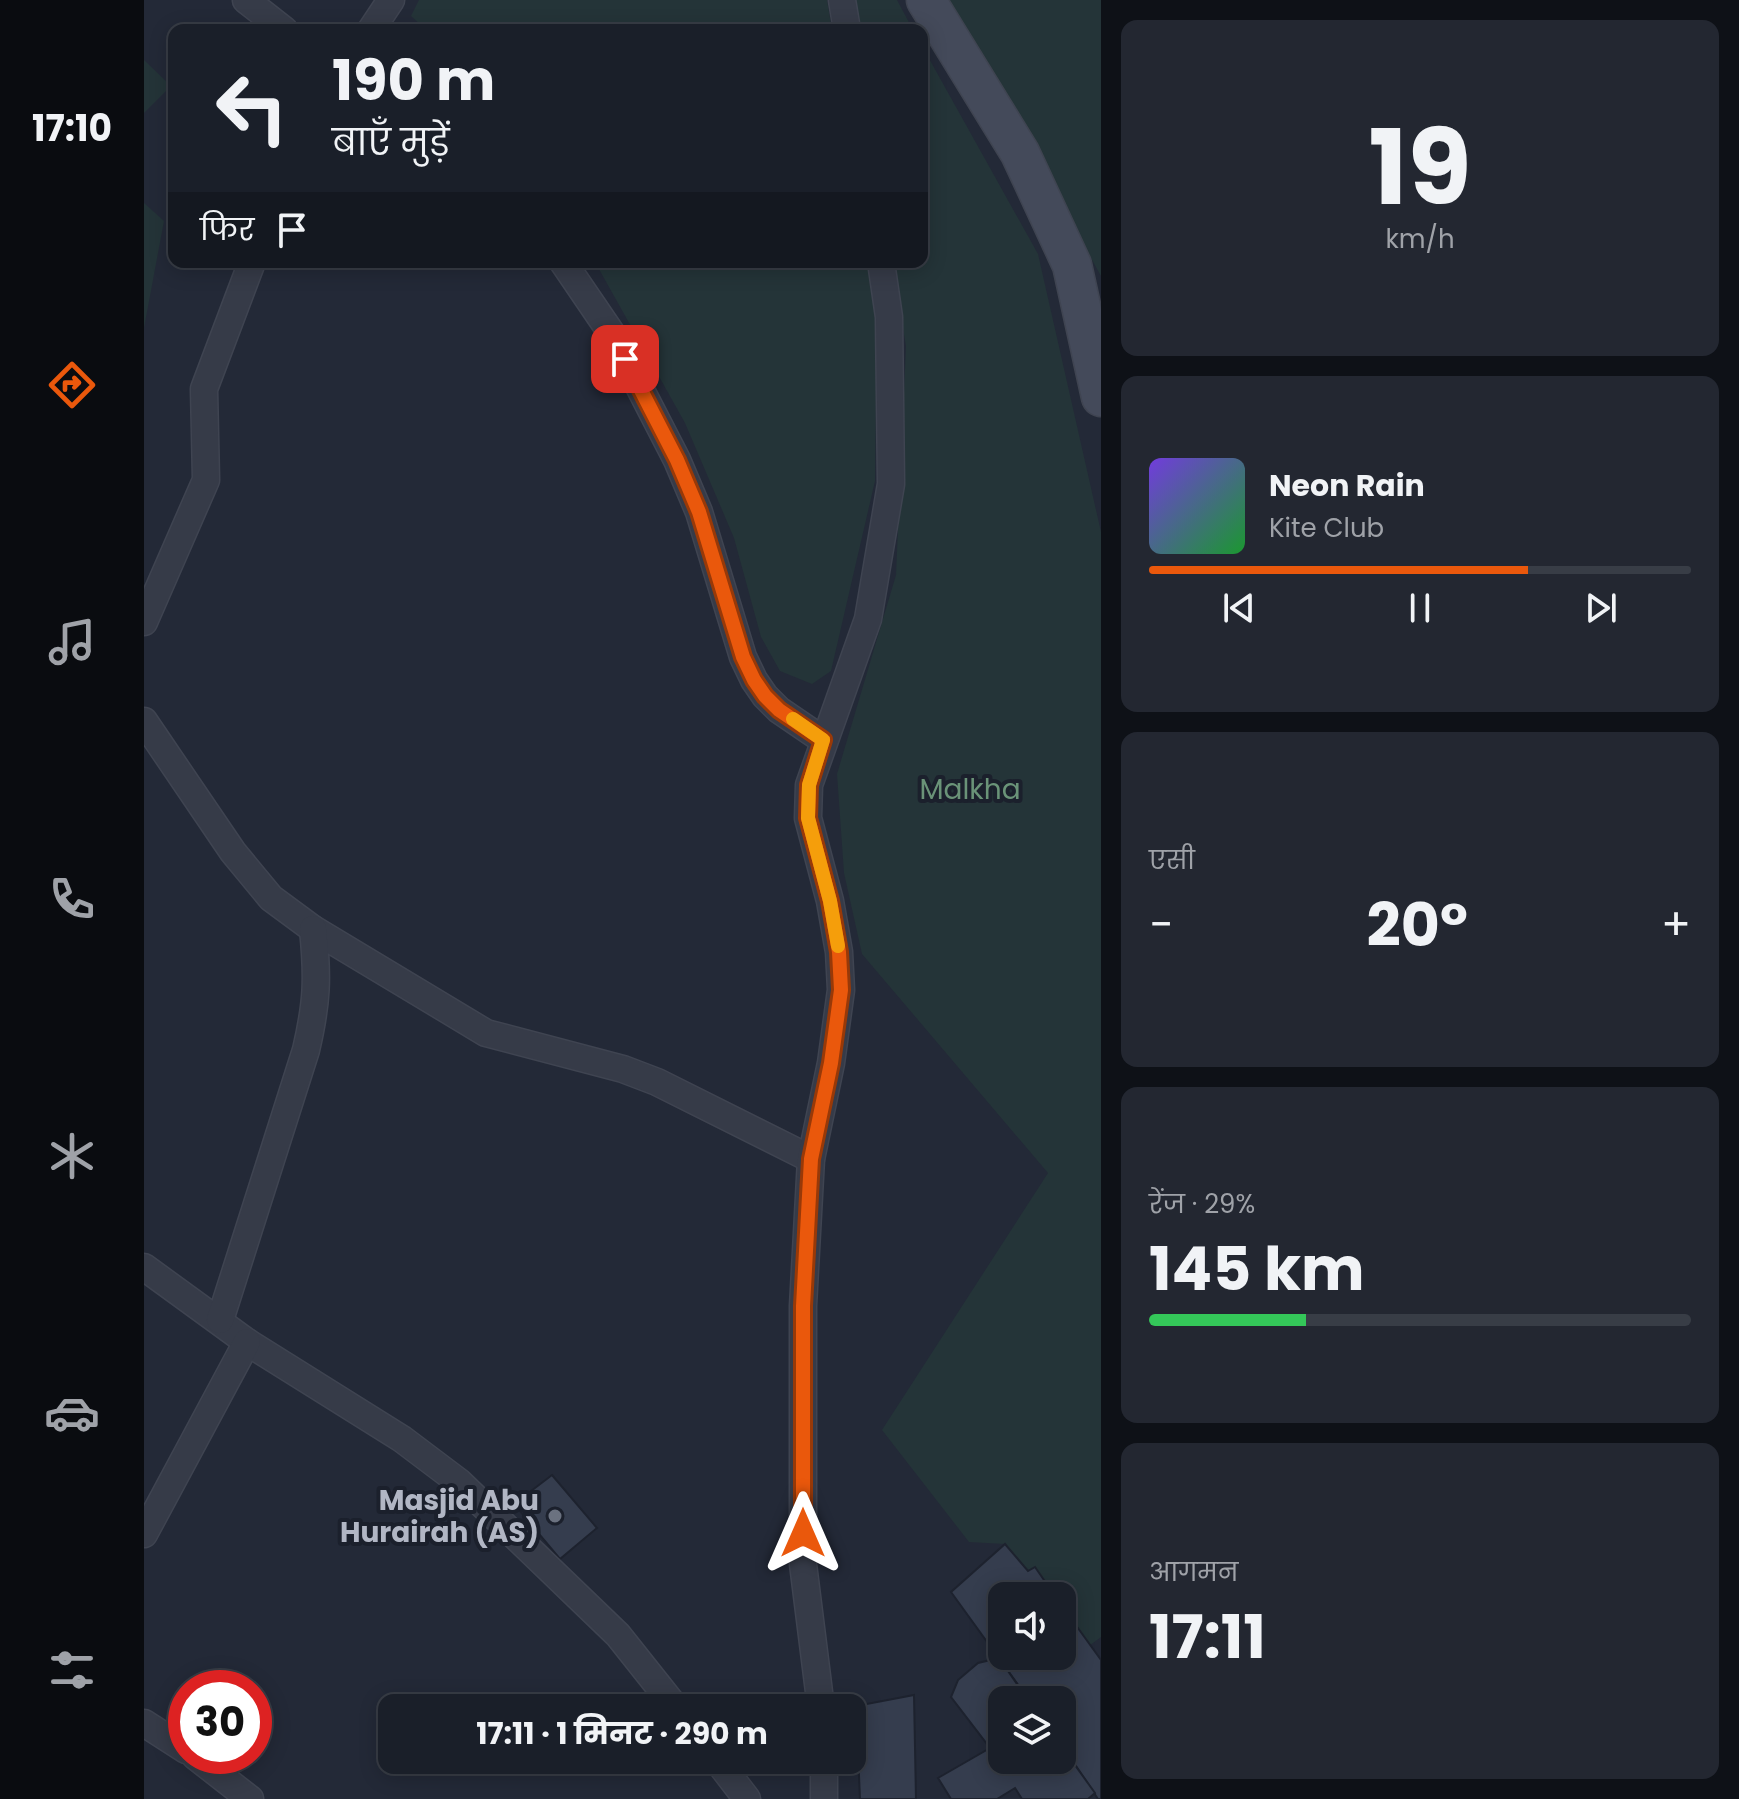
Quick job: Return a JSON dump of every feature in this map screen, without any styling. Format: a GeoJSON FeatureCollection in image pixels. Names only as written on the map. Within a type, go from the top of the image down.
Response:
{"type":"FeatureCollection","features":[{"type":"Feature","properties":{"kind":"street"},"geometry":{"type":"LineString","coordinates":[[246,0],[276,24]]}},
{"type":"Feature","properties":{"kind":"street"},"geometry":{"type":"LineString","coordinates":[[375,24],[391,0]]}},
{"type":"Feature","properties":{"kind":"street"},"geometry":{"type":"LineString","coordinates":[[842,0],[846,24]]}},
{"type":"Feature","properties":{"kind":"street"},"geometry":{"type":"LineString","coordinates":[[926,0],[1020,153],[1072,265],[1101,397]]}},
{"type":"Feature","properties":{"kind":"street"},"geometry":{"type":"LineString","coordinates":[[144,622],[206,480],[204,389],[250,268]]}},
{"type":"Feature","properties":{"kind":"street"},"geometry":{"type":"LineString","coordinates":[[567,268],[612,334],[677,460],[699,512],[743,657],[754,680],[779,710],[823,740]]}},
{"type":"Feature","properties":{"kind":"street"},"geometry":{"type":"LineString","coordinates":[[819,1694],[803,1564],[803,1306],[811,1159],[831,1063],[841,990],[839,952],[830,901],[808,818],[809,785],[868,619],[891,484],[889,317],[882,268]]}},
{"type":"Feature","properties":{"kind":"street"},"geometry":{"type":"LineString","coordinates":[[144,721],[233,852],[271,898],[313,929],[486,1033],[623,1069],[657,1082],[811,1159]]}},
{"type":"Feature","properties":{"kind":"street"},"geometry":{"type":"LineString","coordinates":[[220,1320],[315,1013],[318,975],[313,929]]}},
{"type":"Feature","properties":{"kind":"street"},"geometry":{"type":"LineString","coordinates":[[144,1267],[247,1342],[402,1439],[459,1482],[618,1635],[665,1694]]}},
{"type":"Feature","properties":{"kind":"street"},"geometry":{"type":"LineString","coordinates":[[144,1534],[247,1342]]}},
{"type":"Feature","properties":{"kind":"street"},"geometry":{"type":"LineString","coordinates":[[144,1723],[168,1738]]}},
{"type":"Feature","properties":{"kind":"street"},"geometry":{"type":"LineString","coordinates":[[218,1774],[250,1799]]}},
{"type":"Feature","properties":{"kind":"street"},"geometry":{"type":"LineString","coordinates":[[728,1774],[747,1799]]}},
{"type":"Feature","properties":{"kind":"street"},"geometry":{"type":"LineString","coordinates":[[824,1774],[824,1799]]}},
{"type":"Feature","properties":{"kind":"green space"},"geometry":{"type":"Polygon","coordinates":[[[419,0],[827,0],[831,24],[420,24],[411,16],[419,0]]]}},
{"type":"Feature","properties":{"kind":"green space"},"geometry":{"type":"Polygon","coordinates":[[[849,0],[897,0],[910,24],[853,24],[849,0]]]}},
{"type":"Feature","properties":{"kind":"green space"},"geometry":{"type":"Polygon","coordinates":[[[947,0],[1101,0],[1101,276],[947,0]]]}},
{"type":"Feature","properties":{"kind":"green space","name":"Malkha"},"geometry":{"type":"Polygon","coordinates":[[[928,57],[1038,254],[1101,532],[1101,1637],[1089,1646],[1076,1627],[1076,1582],[1040,1582],[1005,1544],[969,1542],[882,1430],[1048,1173],[862,954],[844,873],[837,774],[896,575],[906,346],[893,268],[928,268],[928,57]]]}},
{"type":"Feature","properties":{"kind":"green space"},"geometry":{"type":"Polygon","coordinates":[[[144,60],[168,83],[168,89],[144,113],[144,60]]]}},
{"type":"Feature","properties":{"kind":"green space"},"geometry":{"type":"Polygon","coordinates":[[[144,203],[164,221],[144,328],[144,203]]]}},
{"type":"Feature","properties":{"kind":"green space"},"geometry":{"type":"Polygon","coordinates":[[[598,268],[872,268],[877,300],[875,481],[831,671],[812,684],[780,671],[761,637],[734,538],[685,423],[598,268]]]}},
{"type":"Feature","properties":{"kind":"building","name":"Masjid Abu Hurairah (AS)"},"geometry":{"type":"Polygon","coordinates":[[[552,1475],[597,1528],[560,1559],[514,1504],[552,1475]]]}},
{"type":"Feature","properties":{"kind":"building"},"geometry":{"type":"Polygon","coordinates":[[[1005,1544],[1028,1571],[1035,1567],[1045,1582],[988,1582],[988,1643],[951,1592],[1005,1544]]]}},
{"type":"Feature","properties":{"kind":"building"},"geometry":{"type":"Polygon","coordinates":[[[1076,1625],[1101,1660],[1101,1799],[1076,1766],[1076,1686],[1019,1686],[1007,1670],[1076,1670],[1076,1625]]]}},
{"type":"Feature","properties":{"kind":"building"},"geometry":{"type":"Polygon","coordinates":[[[988,1661],[988,1670],[1007,1670],[1018,1686],[988,1686],[988,1745],[951,1697],[958,1680],[978,1663],[988,1661]]]}},
{"type":"Feature","properties":{"kind":"building"},"geometry":{"type":"Polygon","coordinates":[[[914,1695],[916,1799],[860,1799],[859,1774],[866,1774],[866,1704],[914,1695]]]}},
{"type":"Feature","properties":{"kind":"building"},"geometry":{"type":"Polygon","coordinates":[[[988,1749],[988,1774],[1076,1774],[1076,1767],[1095,1793],[1088,1799],[1022,1799],[1015,1788],[997,1799],[951,1799],[938,1778],[988,1749]]]}},
{"type":"Feature","properties":{"kind":"slow traffic"},"geometry":{"type":"LineString","coordinates":[[793,719],[823,740],[809,785],[808,818],[830,901],[838,946]]}},
{"type":"Feature","properties":{"kind":"place","name":"Masjid Abu Hurairah (AS)"},"geometry":{"type":"Point","coordinates":[555,1516]}},
{"type":"Feature","properties":{"kind":"route"},"geometry":{"type":"LineString","coordinates":[[625,359],[677,460],[699,512],[743,657],[754,680],[779,710],[823,740],[809,785],[808,818],[830,901],[839,952],[841,990],[831,1063],[811,1159],[803,1306],[803,1533]]}}]}
